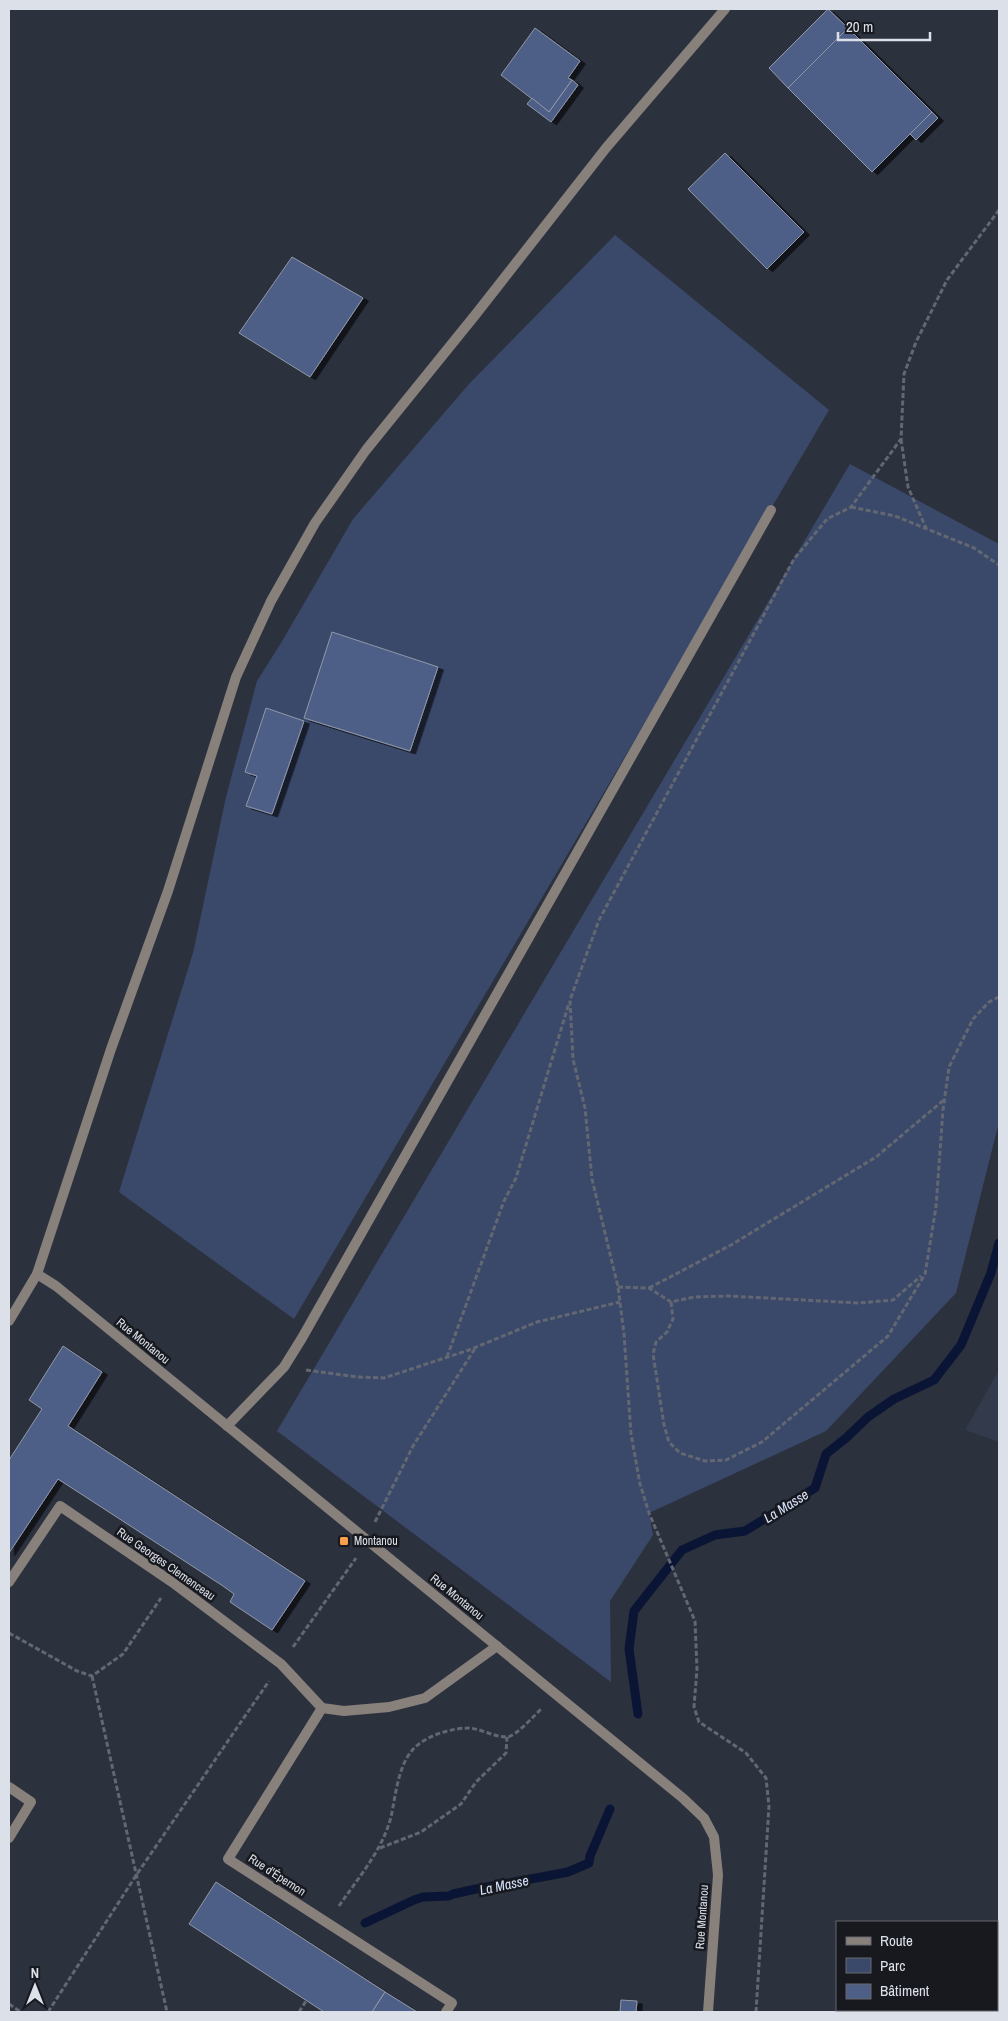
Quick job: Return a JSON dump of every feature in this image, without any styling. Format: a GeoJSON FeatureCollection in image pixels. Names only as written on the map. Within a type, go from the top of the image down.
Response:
{"type":"FeatureCollection","features":[{"type":"Feature","properties":{"kind":"street"},"geometry":{"type":"LineString","coordinates":[[9,1322],[37,1274],[110,1049],[168,890],[236,677],[271,601],[315,523],[366,450],[476,314],[606,148],[725,9]]}},
{"type":"Feature","properties":{"kind":"street"},"geometry":{"type":"LineString","coordinates":[[227,1426],[284,1367],[332,1287],[771,510]]}},
{"type":"Feature","properties":{"kind":"street","name":"Rue Montanou"},"geometry":{"type":"LineString","coordinates":[[37,1274],[56,1286],[368,1540],[684,1799],[704,1818],[714,1837],[718,1875],[708,2012]]}},
{"type":"Feature","properties":{"kind":"street","name":"Rue Georges Clemenceau"},"geometry":{"type":"LineString","coordinates":[[9,1582],[60,1506],[172,1582],[281,1664],[322,1708]]}},
{"type":"Feature","properties":{"kind":"street"},"geometry":{"type":"LineString","coordinates":[[322,1708],[344,1711],[389,1707],[426,1698],[497,1646]]}},
{"type":"Feature","properties":{"kind":"street","name":"Rue d'Épernon"},"geometry":{"type":"LineString","coordinates":[[322,1708],[228,1858],[452,2003],[446,2012]]}},
{"type":"Feature","properties":{"kind":"street"},"geometry":{"type":"LineString","coordinates":[[9,1787],[31,1802],[9,1838]]}},
{"type":"Feature","properties":{"kind":"path"},"geometry":{"type":"LineString","coordinates":[[926,528],[908,487],[901,439],[904,374],[916,342],[947,280],[999,210]]}},
{"type":"Feature","properties":{"kind":"path"},"geometry":{"type":"LineString","coordinates":[[447,1357],[504,1201],[516,1178],[570,1000],[598,920],[794,559],[827,519],[851,508],[901,439]]}},
{"type":"Feature","properties":{"kind":"path"},"geometry":{"type":"LineString","coordinates":[[851,508],[895,516],[974,548],[999,565]]}},
{"type":"Feature","properties":{"kind":"path"},"geometry":{"type":"LineString","coordinates":[[671,1302],[673,1319],[667,1332],[656,1342],[653,1354],[660,1407],[669,1442],[680,1453],[705,1461],[726,1460],[762,1442],[888,1336],[924,1274],[936,1207],[949,1067],[973,1019],[989,1002],[999,997]]}},
{"type":"Feature","properties":{"kind":"path"},"geometry":{"type":"LineString","coordinates":[[570,1000],[573,1059],[585,1108],[592,1179],[618,1288],[631,1434],[640,1484],[649,1513],[695,1621],[697,1668],[694,1707],[699,1722],[746,1753],[766,1778],[770,1806],[756,2012]]}},
{"type":"Feature","properties":{"kind":"path"},"geometry":{"type":"LineString","coordinates":[[618,1288],[649,1288],[731,1245],[876,1157],[945,1098]]}},
{"type":"Feature","properties":{"kind":"path"},"geometry":{"type":"LineString","coordinates":[[649,1288],[671,1302],[694,1297],[729,1296],[859,1303],[893,1300],[924,1274]]}},
{"type":"Feature","properties":{"kind":"path"},"geometry":{"type":"LineString","coordinates":[[284,1367],[358,1377],[384,1378],[476,1347],[537,1322],[620,1302]]}},
{"type":"Feature","properties":{"kind":"path"},"geometry":{"type":"LineString","coordinates":[[48,2012],[137,1874],[368,1540],[383,1504],[412,1446],[476,1347]]}},
{"type":"Feature","properties":{"kind":"path"},"geometry":{"type":"LineString","coordinates":[[92,1676],[123,1654],[172,1582]]}},
{"type":"Feature","properties":{"kind":"path"},"geometry":{"type":"LineString","coordinates":[[9,1633],[77,1670],[92,1676]]}},
{"type":"Feature","properties":{"kind":"path"},"geometry":{"type":"LineString","coordinates":[[92,1676],[167,2012]]}},
{"type":"Feature","properties":{"kind":"path"},"geometry":{"type":"LineString","coordinates":[[327,1922],[379,1848],[390,1818],[396,1786],[405,1762],[417,1744],[439,1733],[469,1728],[507,1737],[515,1734],[557,1695]]}},
{"type":"Feature","properties":{"kind":"path"},"geometry":{"type":"LineString","coordinates":[[379,1848],[421,1832],[461,1804],[476,1782],[506,1753],[507,1737]]}},
{"type":"Feature","properties":{"kind":"path"},"geometry":{"type":"LineString","coordinates":[[299,2012],[306,2001]]}},
{"type":"Feature","properties":{"kind":"path"},"geometry":{"type":"LineString","coordinates":[[9,2004],[21,2012]]}},
{"type":"Feature","properties":{"kind":"shaded area"},"geometry":{"type":"Polygon","coordinates":[[[999,1370],[999,1442],[965,1430],[999,1370]]]}},
{"type":"Feature","properties":{"kind":"green space"},"geometry":{"type":"Polygon","coordinates":[[[615,235],[829,410],[294,1319],[119,1192],[193,953],[226,797],[257,681],[353,519],[469,384],[615,235]]]}},
{"type":"Feature","properties":{"kind":"green space"},"geometry":{"type":"Polygon","coordinates":[[[850,464],[999,544],[999,1122],[956,1293],[826,1431],[649,1513],[653,1535],[610,1601],[611,1682],[277,1431],[850,464]]]}},
{"type":"Feature","properties":{"kind":"green space"},"geometry":{"type":"Polygon","coordinates":[[[999,1962],[999,2012],[972,2012],[998,2011],[999,1962]]]}},
{"type":"Feature","properties":{"kind":"building"},"geometry":{"type":"Polygon","coordinates":[[[828,9],[848,28],[788,88],[769,68],[828,9]]]}},
{"type":"Feature","properties":{"kind":"building"},"geometry":{"type":"Polygon","coordinates":[[[535,28],[580,61],[568,78],[572,80],[549,112],[501,75],[535,28]]]}},
{"type":"Feature","properties":{"kind":"building"},"geometry":{"type":"Polygon","coordinates":[[[848,28],[932,112],[872,172],[788,88],[848,28]]]}},
{"type":"Feature","properties":{"kind":"building"},"geometry":{"type":"Polygon","coordinates":[[[572,80],[578,85],[551,122],[527,104],[532,98],[549,112],[572,80]]]}},
{"type":"Feature","properties":{"kind":"building"},"geometry":{"type":"Polygon","coordinates":[[[932,112],[938,118],[916,140],[910,134],[932,112]]]}},
{"type":"Feature","properties":{"kind":"building"},"geometry":{"type":"Polygon","coordinates":[[[725,153],[804,232],[767,269],[688,189],[725,153]]]}},
{"type":"Feature","properties":{"kind":"building"},"geometry":{"type":"Polygon","coordinates":[[[292,257],[363,298],[310,377],[239,333],[292,257]]]}},
{"type":"Feature","properties":{"kind":"building"},"geometry":{"type":"Polygon","coordinates":[[[332,632],[438,667],[410,751],[304,718],[332,632]]]}},
{"type":"Feature","properties":{"kind":"building"},"geometry":{"type":"Polygon","coordinates":[[[266,708],[304,721],[272,814],[246,806],[257,776],[245,772],[266,708]]]}},
{"type":"Feature","properties":{"kind":"building"},"geometry":{"type":"Polygon","coordinates":[[[63,1346],[102,1372],[68,1426],[305,1581],[272,1630],[230,1602],[234,1594],[223,1586],[58,1479],[9,1553],[9,1460],[42,1409],[29,1400],[63,1346]]]}},
{"type":"Feature","properties":{"kind":"building"},"geometry":{"type":"Polygon","coordinates":[[[216,1882],[385,1992],[372,2012],[324,2012],[189,1924],[216,1882]]]}},
{"type":"Feature","properties":{"kind":"building"},"geometry":{"type":"Polygon","coordinates":[[[385,1992],[417,2012],[372,2012],[385,1992]]]}},
{"type":"Feature","properties":{"kind":"building"},"geometry":{"type":"Polygon","coordinates":[[[621,2000],[637,2001],[636,2012],[620,2012],[621,2000]]]}},
{"type":"Feature","properties":{"kind":"waterway","name":"La Masse"},"geometry":{"type":"LineString","coordinates":[[638,1714],[629,1649],[634,1611],[682,1550],[715,1535],[745,1531],[815,1488],[826,1454],[868,1417],[894,1399],[934,1380],[961,1345],[991,1273],[999,1243]]}},
{"type":"Feature","properties":{"kind":"waterway","name":"La Masse"},"geometry":{"type":"LineString","coordinates":[[365,1923],[423,1897],[449,1896],[476,1889],[568,1872],[589,1863],[590,1856],[610,1809]]}},
{"type":"Feature","properties":{"kind":"place","name":"Montanou"},"geometry":{"type":"Point","coordinates":[344,1541]}}]}
